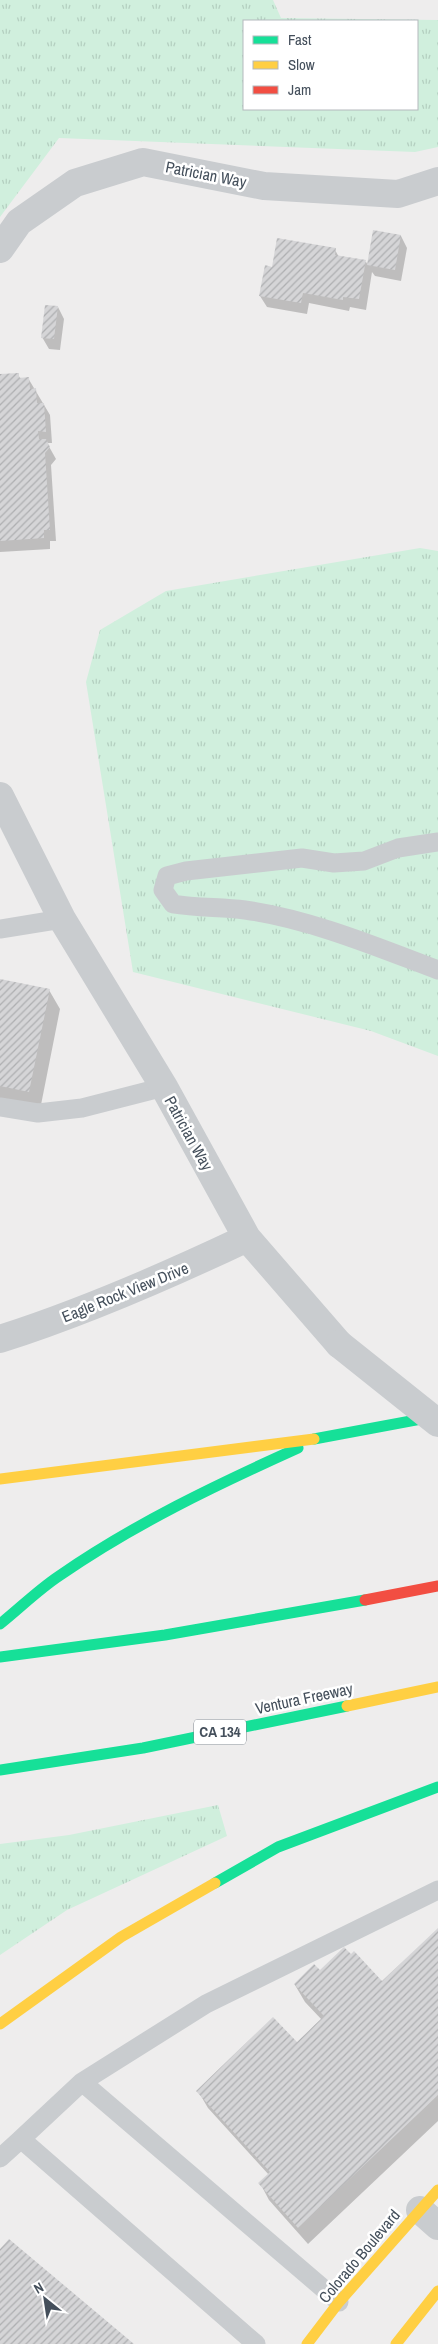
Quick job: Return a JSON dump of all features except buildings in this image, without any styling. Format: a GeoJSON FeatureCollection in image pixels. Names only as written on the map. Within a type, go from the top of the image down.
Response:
{"type":"FeatureCollection","features":[{"type":"Feature","properties":{"kind":"main road"},"geometry":{"type":"LineString","coordinates":[[0,1479],[266,1443],[320,1438],[438,1416]]}},
{"type":"Feature","properties":{"kind":"main road"},"geometry":{"type":"LineString","coordinates":[[0,1624],[58,1577],[134,1528],[226,1480],[320,1438]]}},
{"type":"Feature","properties":{"kind":"main road"},"geometry":{"type":"LineString","coordinates":[[0,1657],[85,1647],[322,1610],[438,1586]]}},
{"type":"Feature","properties":{"kind":"main road","name":"Ventura Freeway"},"geometry":{"type":"LineString","coordinates":[[0,1770],[143,1748],[438,1687]]}},
{"type":"Feature","properties":{"kind":"main road"},"geometry":{"type":"LineString","coordinates":[[0,2011],[121,1937],[278,1847],[438,1787]]}},
{"type":"Feature","properties":{"kind":"main road"},"geometry":{"type":"LineString","coordinates":[[0,2024],[121,1937]]}},
{"type":"Feature","properties":{"kind":"main road","name":"Colorado Boulevard"},"geometry":{"type":"LineString","coordinates":[[307,2344],[340,2302],[432,2209]]}},
{"type":"Feature","properties":{"kind":"main road"},"geometry":{"type":"LineString","coordinates":[[396,2344],[438,2291]]}},
{"type":"Feature","properties":{"kind":"street","name":"Patrician Way"},"geometry":{"type":"LineString","coordinates":[[0,248],[19,222],[75,183],[144,162],[264,186],[293,188],[398,194],[438,181]]}},
{"type":"Feature","properties":{"kind":"street","name":"Patrician Way"},"geometry":{"type":"LineString","coordinates":[[0,796],[62,919],[164,1087],[247,1238],[339,1344],[438,1423]]}},
{"type":"Feature","properties":{"kind":"street","name":"Eagle Rock View Drive"},"geometry":{"type":"LineString","coordinates":[[0,1339],[36,1328],[159,1280],[247,1238]]}},
{"type":"Feature","properties":{"kind":"lane"},"geometry":{"type":"LineString","coordinates":[[438,842],[398,848],[364,861],[334,863],[302,858],[186,871],[167,876],[163,890],[173,904],[245,910],[289,920],[365,943],[438,970]]}},
{"type":"Feature","properties":{"kind":"lane"},"geometry":{"type":"LineString","coordinates":[[0,929],[62,919]]}},
{"type":"Feature","properties":{"kind":"lane"},"geometry":{"type":"LineString","coordinates":[[0,1107],[38,1113],[82,1108],[164,1087]]}},
{"type":"Feature","properties":{"kind":"lane"},"geometry":{"type":"LineString","coordinates":[[0,2158],[82,2082],[206,2004],[438,1890]]}},
{"type":"Feature","properties":{"kind":"lane"},"geometry":{"type":"LineString","coordinates":[[82,2082],[340,2302]]}},
{"type":"Feature","properties":{"kind":"lane"},"geometry":{"type":"LineString","coordinates":[[21,2139],[256,2344]]}},
{"type":"Feature","properties":{"kind":"green space"},"geometry":{"type":"Polygon","coordinates":[[[0,0],[273,0],[281,18],[438,20],[438,147],[415,152],[59,138],[0,217],[0,0]]]}},
{"type":"Feature","properties":{"kind":"green space"},"geometry":{"type":"Polygon","coordinates":[[[420,548],[438,551],[438,1056],[371,1031],[133,972],[86,682],[100,630],[166,591],[420,548]]]}},
{"type":"Feature","properties":{"kind":"green space"},"geometry":{"type":"Polygon","coordinates":[[[218,1805],[227,1836],[67,1910],[0,1955],[0,1844],[69,1835],[218,1805]]]}},
{"type":"Feature","properties":{"kind":"traffic: fast"},"geometry":{"type":"LineString","coordinates":[[314,1439],[438,1416]]}},
{"type":"Feature","properties":{"kind":"traffic: fast"},"geometry":{"type":"LineString","coordinates":[[0,1624],[51,1581],[116,1539],[176,1506],[298,1448]]}},
{"type":"Feature","properties":{"kind":"traffic: fast"},"geometry":{"type":"LineString","coordinates":[[0,1657],[165,1635],[365,1600]]}},
{"type":"Feature","properties":{"kind":"traffic: fast"},"geometry":{"type":"LineString","coordinates":[[0,1770],[143,1748],[347,1706]]}},
{"type":"Feature","properties":{"kind":"traffic: fast"},"geometry":{"type":"LineString","coordinates":[[215,1883],[278,1847],[438,1787]]}},
{"type":"Feature","properties":{"kind":"traffic: slow"},"geometry":{"type":"LineString","coordinates":[[0,1479],[314,1439]]}},
{"type":"Feature","properties":{"kind":"traffic: slow"},"geometry":{"type":"LineString","coordinates":[[347,1706],[438,1687]]}},
{"type":"Feature","properties":{"kind":"traffic: slow"},"geometry":{"type":"LineString","coordinates":[[0,2024],[121,1937],[215,1883]]}},
{"type":"Feature","properties":{"kind":"traffic: slow"},"geometry":{"type":"LineString","coordinates":[[307,2344],[339,2302],[438,2190]]}},
{"type":"Feature","properties":{"kind":"traffic: slow"},"geometry":{"type":"LineString","coordinates":[[396,2344],[438,2291]]}},
{"type":"Feature","properties":{"kind":"traffic: jam"},"geometry":{"type":"LineString","coordinates":[[365,1600],[438,1586]]}}]}
